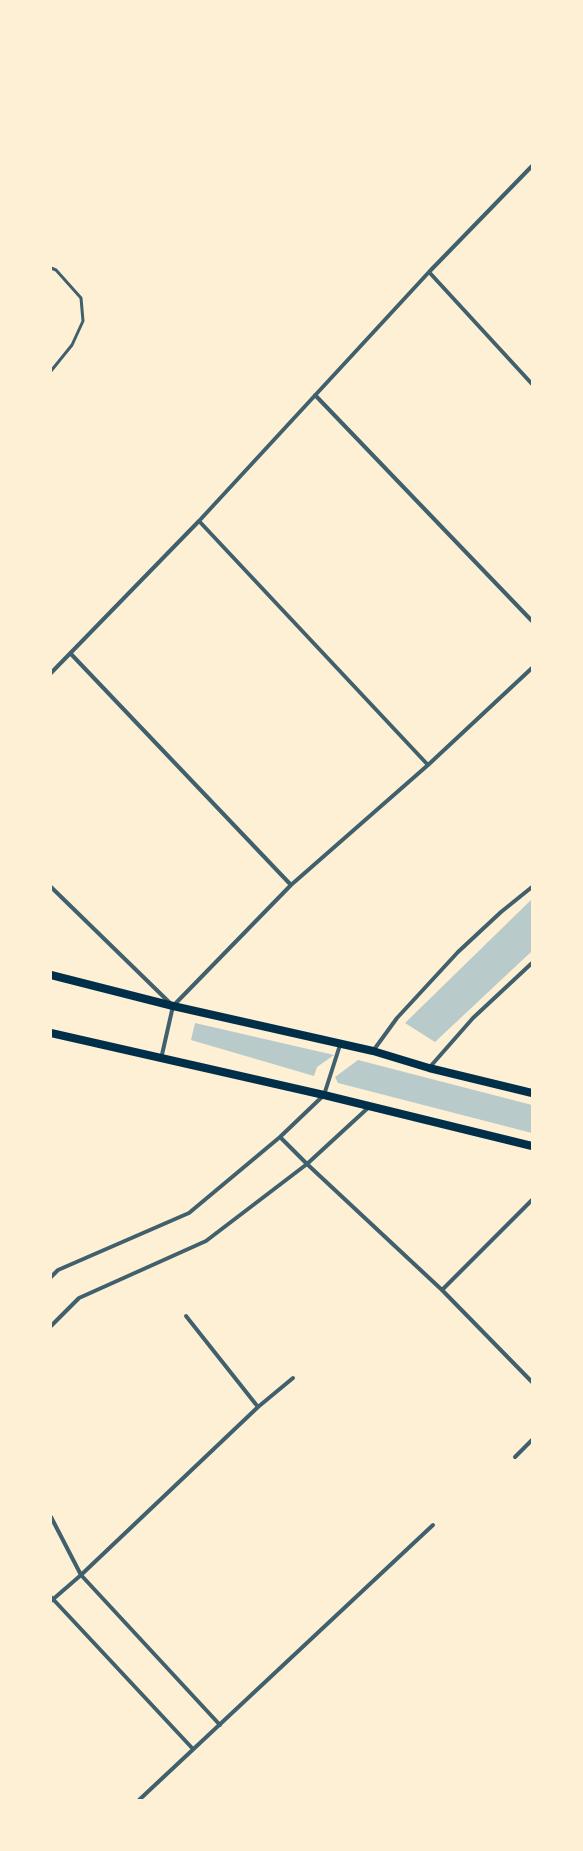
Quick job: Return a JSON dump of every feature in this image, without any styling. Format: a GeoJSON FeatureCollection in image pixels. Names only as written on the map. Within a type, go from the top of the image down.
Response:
{"type":"FeatureCollection","features":[{"type":"Feature","properties":{"kind":"main road"},"geometry":{"type":"LineString","coordinates":[[51,975],[173,1006],[340,1045],[374,1051],[429,1068],[532,1092]]}},
{"type":"Feature","properties":{"kind":"main road"},"geometry":{"type":"LineString","coordinates":[[51,1033],[324,1095],[532,1146]]}},
{"type":"Feature","properties":{"kind":"street"},"geometry":{"type":"LineString","coordinates":[[51,673],[199,520],[429,272],[532,166]]}},
{"type":"Feature","properties":{"kind":"street"},"geometry":{"type":"LineString","coordinates":[[429,272],[532,384]]}},
{"type":"Feature","properties":{"kind":"street"},"geometry":{"type":"LineString","coordinates":[[315,395],[532,621]]}},
{"type":"Feature","properties":{"kind":"street"},"geometry":{"type":"LineString","coordinates":[[199,520],[428,765]]}},
{"type":"Feature","properties":{"kind":"street"},"geometry":{"type":"LineString","coordinates":[[70,654],[291,884]]}},
{"type":"Feature","properties":{"kind":"street"},"geometry":{"type":"LineString","coordinates":[[161,1058],[173,1006],[291,884],[428,765],[532,668]]}},
{"type":"Feature","properties":{"kind":"street"},"geometry":{"type":"LineString","coordinates":[[51,887],[173,1006]]}},
{"type":"Feature","properties":{"kind":"street"},"geometry":{"type":"LineString","coordinates":[[374,1051],[397,1018],[458,952],[501,912],[532,887]]}},
{"type":"Feature","properties":{"kind":"street"},"geometry":{"type":"LineString","coordinates":[[429,1068],[473,1018],[532,963]]}},
{"type":"Feature","properties":{"kind":"street"},"geometry":{"type":"LineString","coordinates":[[51,1277],[58,1270],[189,1213],[280,1137],[324,1095],[340,1045]]}},
{"type":"Feature","properties":{"kind":"street"},"geometry":{"type":"LineString","coordinates":[[51,1326],[79,1298],[206,1241],[307,1164],[370,1106]]}},
{"type":"Feature","properties":{"kind":"street"},"geometry":{"type":"LineString","coordinates":[[280,1137],[442,1290],[532,1382]]}},
{"type":"Feature","properties":{"kind":"street"},"geometry":{"type":"LineString","coordinates":[[442,1290],[532,1200]]}},
{"type":"Feature","properties":{"kind":"street"},"geometry":{"type":"LineString","coordinates":[[186,1316],[258,1407]]}},
{"type":"Feature","properties":{"kind":"street"},"geometry":{"type":"LineString","coordinates":[[194,1749],[52,1599],[80,1576],[258,1407],[293,1378]]}},
{"type":"Feature","properties":{"kind":"street"},"geometry":{"type":"LineString","coordinates":[[514,1457],[532,1440]]}},
{"type":"Feature","properties":{"kind":"street"},"geometry":{"type":"LineString","coordinates":[[51,1517],[80,1576],[220,1725]]}},
{"type":"Feature","properties":{"kind":"street"},"geometry":{"type":"LineString","coordinates":[[139,1800],[433,1525]]}},
{"type":"Feature","properties":{"kind":"lane"},"geometry":{"type":"LineString","coordinates":[[51,268],[56,270],[81,298],[83,321],[72,345],[51,370]]}},
{"type":"Feature","properties":{"kind":"shaded area"},"geometry":{"type":"Polygon","coordinates":[[[532,899],[532,951],[435,1042],[405,1023],[532,899]]]}},
{"type":"Feature","properties":{"kind":"shaded area"},"geometry":{"type":"Polygon","coordinates":[[[195,1023],[334,1055],[317,1067],[314,1076],[191,1040],[195,1023]]]}},
{"type":"Feature","properties":{"kind":"shaded area"},"geometry":{"type":"Polygon","coordinates":[[[358,1060],[532,1105],[532,1133],[338,1083],[335,1077],[358,1060]]]}}]}
